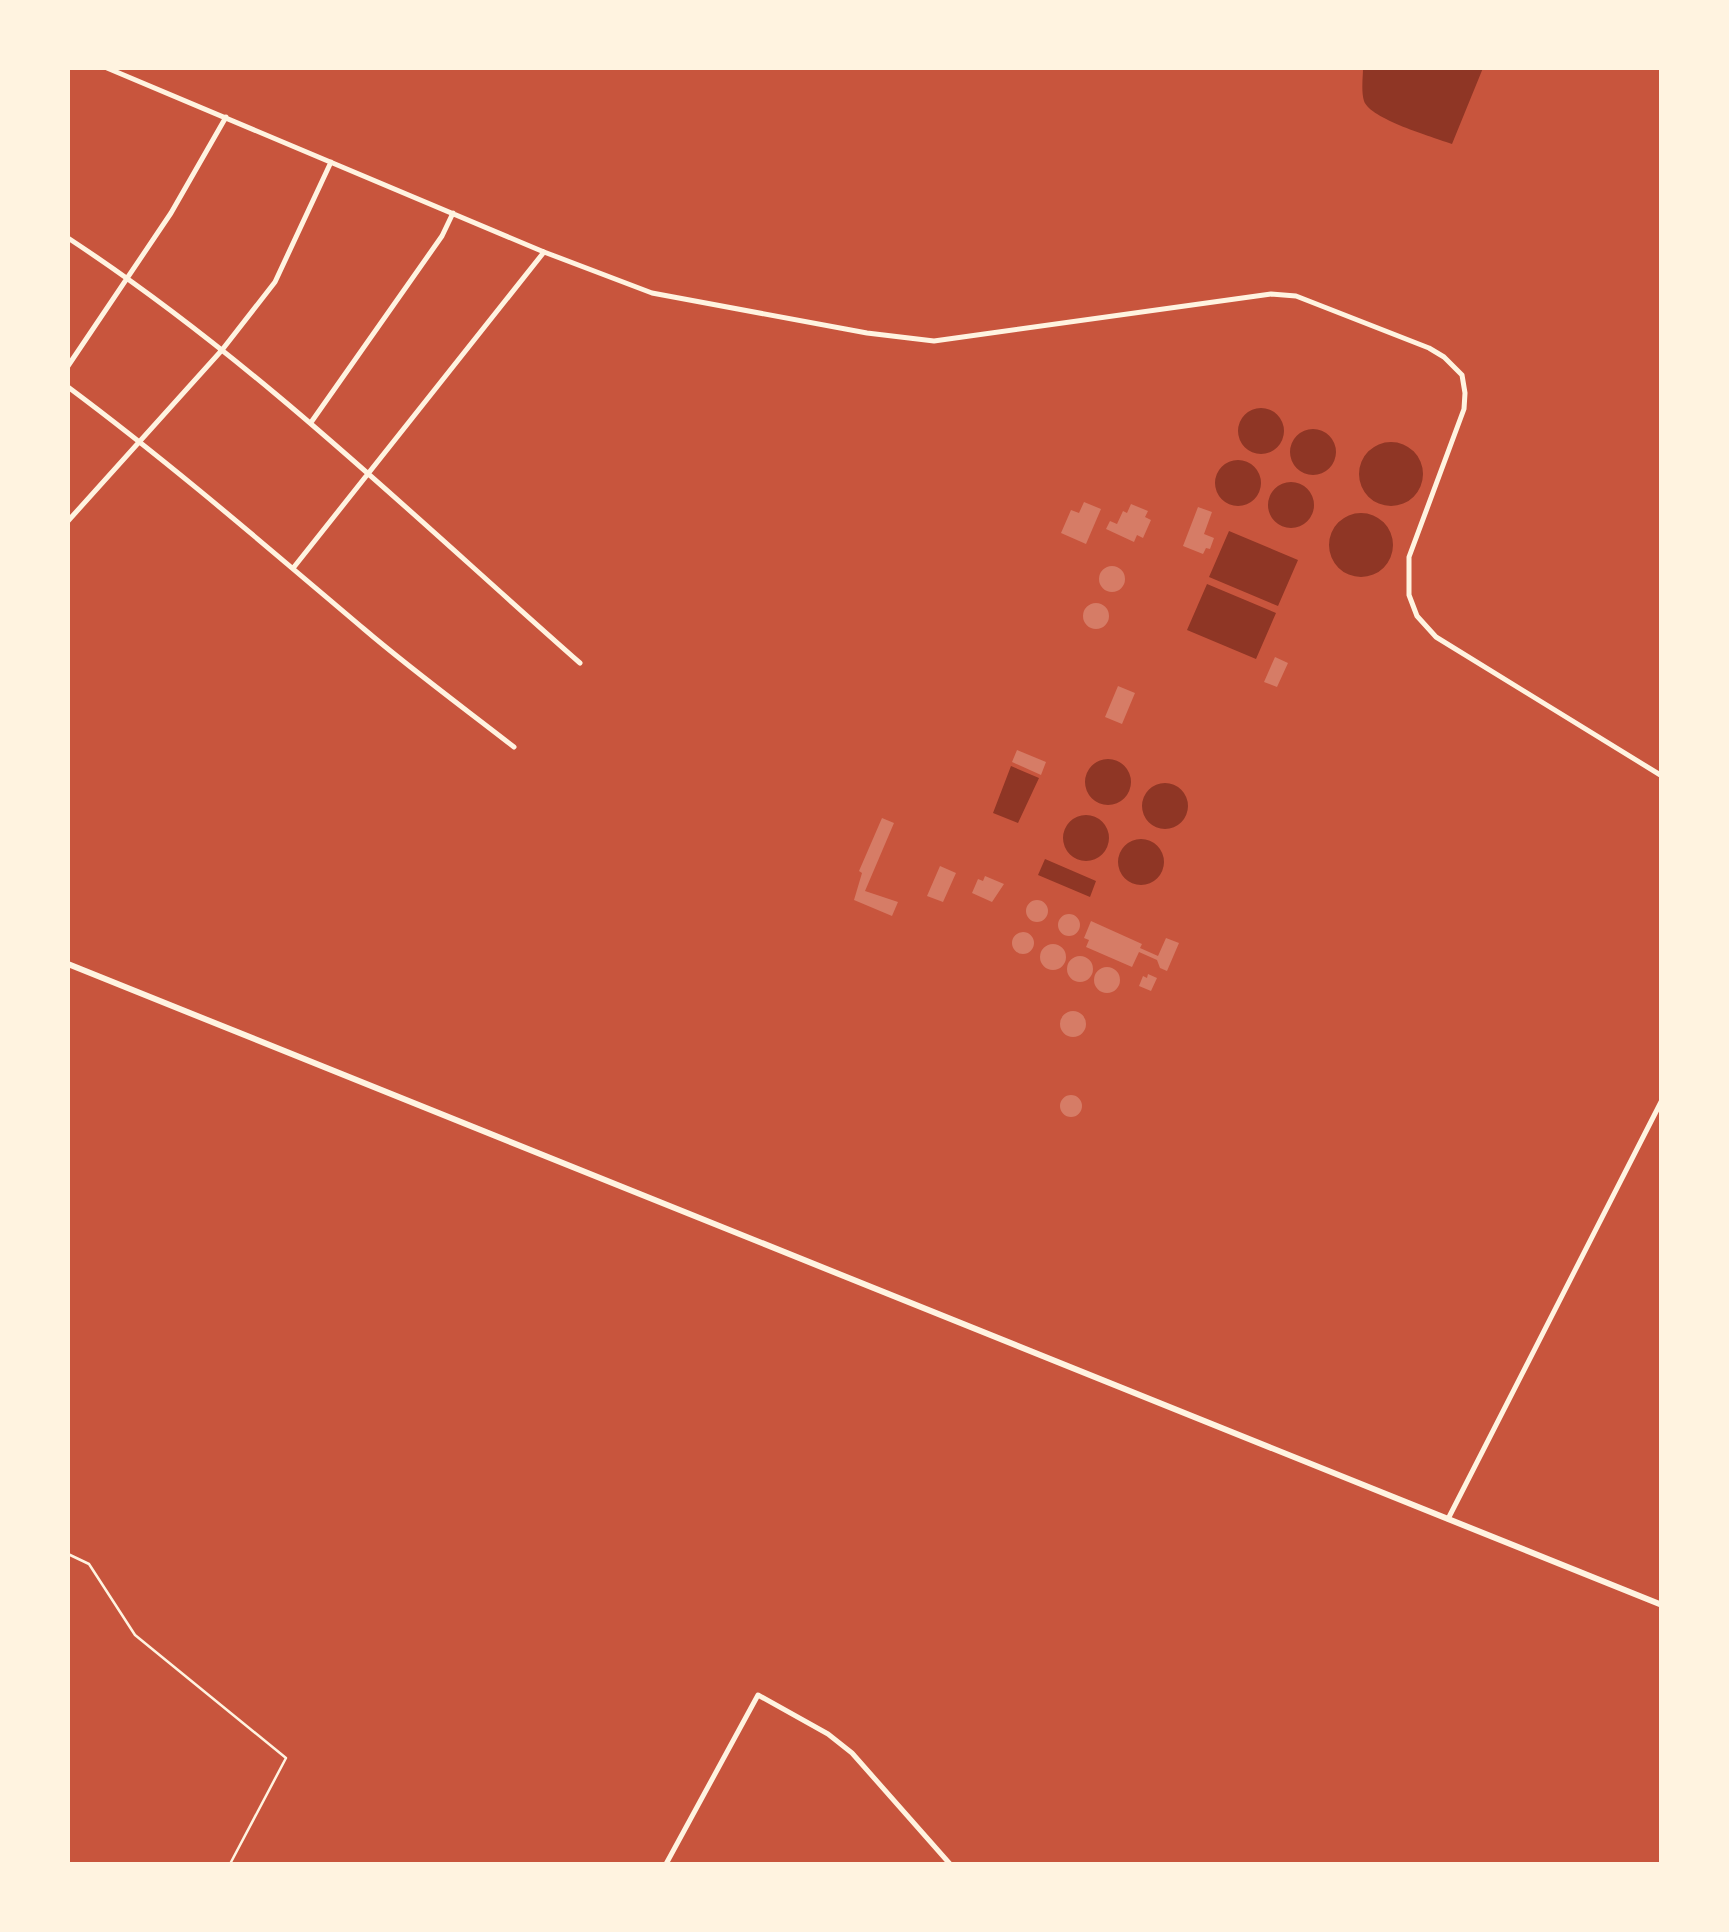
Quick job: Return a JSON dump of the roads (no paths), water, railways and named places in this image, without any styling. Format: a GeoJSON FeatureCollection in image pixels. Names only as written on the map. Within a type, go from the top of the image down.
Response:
{"type":"FeatureCollection","features":[{"type":"Feature","properties":{"kind":"street"},"geometry":{"type":"LineString","coordinates":[[107,68],[544,252],[652,293],[867,333],[934,341],[1272,294],[1296,296],[1428,348],[1444,356],[1462,375],[1465,393],[1464,409],[1409,557],[1409,595],[1418,616],[1436,637],[1662,776]]}},
{"type":"Feature","properties":{"kind":"street"},"geometry":{"type":"LineString","coordinates":[[68,366],[171,213],[226,117]]}},
{"type":"Feature","properties":{"kind":"street"},"geometry":{"type":"LineString","coordinates":[[68,521],[222,350],[275,282],[330,162]]}},
{"type":"Feature","properties":{"kind":"street"},"geometry":{"type":"LineString","coordinates":[[311,422],[442,236],[453,213]]}},
{"type":"Feature","properties":{"kind":"street"},"geometry":{"type":"LineString","coordinates":[[68,238],[126,276],[311,422],[580,663]]}},
{"type":"Feature","properties":{"kind":"street"},"geometry":{"type":"LineString","coordinates":[[294,566],[544,252]]}},
{"type":"Feature","properties":{"kind":"street"},"geometry":{"type":"LineString","coordinates":[[68,387],[514,747]]}},
{"type":"Feature","properties":{"kind":"street"},"geometry":{"type":"LineString","coordinates":[[68,964],[1662,1606]]}},
{"type":"Feature","properties":{"kind":"street"},"geometry":{"type":"LineString","coordinates":[[1448,1519],[1662,1100]]}},
{"type":"Feature","properties":{"kind":"street"},"geometry":{"type":"LineString","coordinates":[[666,1864],[758,1695],[828,1734],[852,1753],[950,1864]]}}]}
